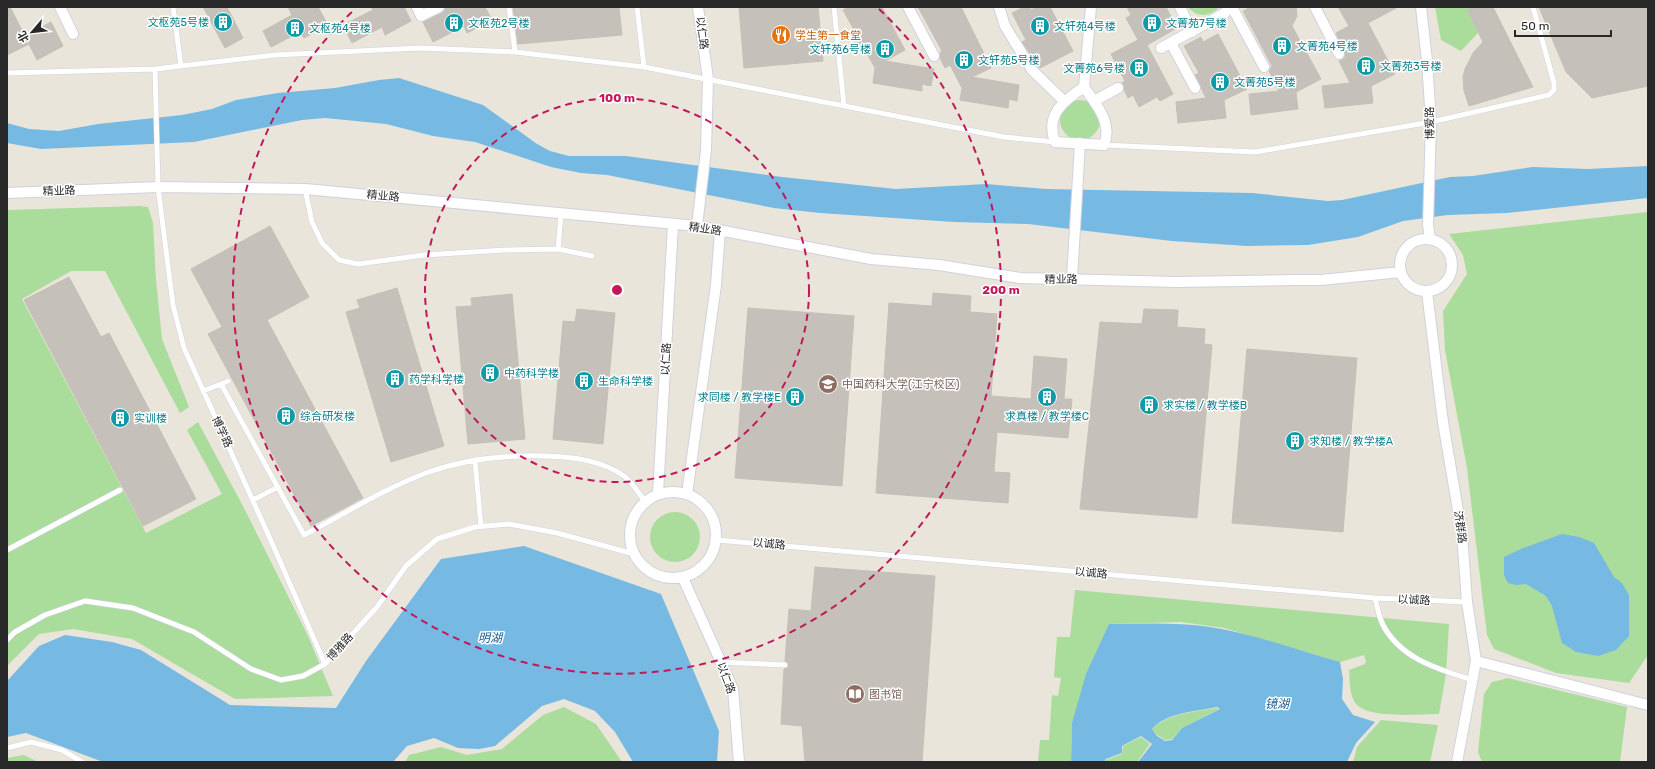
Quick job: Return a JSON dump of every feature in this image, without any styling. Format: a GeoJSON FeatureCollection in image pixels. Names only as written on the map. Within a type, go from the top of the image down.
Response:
{"type":"FeatureCollection","features":[{"type":"Feature","properties":{"kind":"street"},"geometry":{"type":"LineString","coordinates":[[60,7],[73,34]]}},
{"type":"Feature","properties":{"kind":"street"},"geometry":{"type":"LineString","coordinates":[[417,7],[421,16],[439,7]]}},
{"type":"Feature","properties":{"kind":"street","name":"以仁路"},"geometry":{"type":"LineString","coordinates":[[697,226],[706,150],[708,79],[698,7]]}},
{"type":"Feature","properties":{"kind":"street"},"geometry":{"type":"LineString","coordinates":[[908,7],[934,56]]}},
{"type":"Feature","properties":{"kind":"street"},"geometry":{"type":"LineString","coordinates":[[999,7],[1005,26],[1032,70],[1064,101]]}},
{"type":"Feature","properties":{"kind":"street"},"geometry":{"type":"LineString","coordinates":[[1084,88],[1064,101],[1054,116],[1051,133],[1055,142],[1104,145],[1106,139],[1107,124],[1094,101],[1084,88],[1091,7]]}},
{"type":"Feature","properties":{"kind":"street"},"geometry":{"type":"LineString","coordinates":[[1180,7],[1192,32]]}},
{"type":"Feature","properties":{"kind":"street"},"geometry":{"type":"LineString","coordinates":[[1161,48],[1225,13],[1229,7]]}},
{"type":"Feature","properties":{"kind":"street"},"geometry":{"type":"LineString","coordinates":[[1232,7],[1264,67]]}},
{"type":"Feature","properties":{"kind":"street"},"geometry":{"type":"LineString","coordinates":[[1315,7],[1339,54]]}},
{"type":"Feature","properties":{"kind":"street","name":"博爱路"},"geometry":{"type":"LineString","coordinates":[[1421,7],[1427,61],[1431,122],[1428,225],[1430,239]]}},
{"type":"Feature","properties":{"kind":"street"},"geometry":{"type":"LineString","coordinates":[[1172,43],[1195,88]]}},
{"type":"Feature","properties":{"kind":"street"},"geometry":{"type":"LineString","coordinates":[[1094,101],[1118,88]]}},
{"type":"Feature","properties":{"kind":"street"},"geometry":{"type":"LineString","coordinates":[[1072,279],[1073,247],[1080,164],[1080,143]]}},
{"type":"Feature","properties":{"kind":"street","name":"精业路"},"geometry":{"type":"LineString","coordinates":[[7,192],[158,187],[305,189],[697,226],[871,259],[939,265],[1020,278],[1177,282],[1321,280],[1401,272]]}},
{"type":"Feature","properties":{"kind":"street","name":"以仁路"},"geometry":{"type":"LineString","coordinates":[[658,494],[674,224]]}},
{"type":"Feature","properties":{"kind":"street"},"geometry":{"type":"LineString","coordinates":[[687,494],[716,285],[720,230]]}},
{"type":"Feature","properties":{"kind":"street"},"geometry":{"type":"LineString","coordinates":[[1421,239],[1430,239],[1445,247],[1450,254],[1452,267],[1449,279],[1443,286],[1427,292],[1410,286],[1404,280],[1400,263],[1406,247],[1421,239]]}},
{"type":"Feature","properties":{"kind":"street","name":"济群路"},"geometry":{"type":"LineString","coordinates":[[1427,292],[1443,422],[1462,534],[1466,602],[1476,661],[1456,762]]}},
{"type":"Feature","properties":{"kind":"street"},"geometry":{"type":"LineString","coordinates":[[673,491],[687,494],[700,501],[710,512],[716,525],[717,540],[713,553],[706,564],[695,573],[683,578],[668,578],[654,574],[642,566],[634,554],[630,540],[631,526],[636,512],[645,501],[658,494],[673,491]]}},
{"type":"Feature","properties":{"kind":"street","name":"以仁路"},"geometry":{"type":"LineString","coordinates":[[683,578],[733,689],[739,762]]}},
{"type":"Feature","properties":{"kind":"street"},"geometry":{"type":"LineString","coordinates":[[1476,661],[1648,706]]}},
{"type":"Feature","properties":{"kind":"lane"},"geometry":{"type":"LineString","coordinates":[[173,7],[181,66]]}},
{"type":"Feature","properties":{"kind":"lane"},"geometry":{"type":"LineString","coordinates":[[509,7],[516,52]]}},
{"type":"Feature","properties":{"kind":"lane"},"geometry":{"type":"LineString","coordinates":[[637,7],[644,67]]}},
{"type":"Feature","properties":{"kind":"lane"},"geometry":{"type":"LineString","coordinates":[[834,7],[844,106]]}},
{"type":"Feature","properties":{"kind":"lane"},"geometry":{"type":"LineString","coordinates":[[1104,145],[1255,152],[1431,122],[1549,95],[1554,90],[1554,83],[1532,7]]}},
{"type":"Feature","properties":{"kind":"lane"},"geometry":{"type":"LineString","coordinates":[[7,73],[155,69],[275,55],[412,48],[516,52],[644,67],[1004,137],[1055,142]]}},
{"type":"Feature","properties":{"kind":"lane","name":"博学路"},"geometry":{"type":"LineString","coordinates":[[155,69],[158,187],[173,305],[184,348],[325,664]]}},
{"type":"Feature","properties":{"kind":"lane"},"geometry":{"type":"LineString","coordinates":[[305,189],[312,222],[322,243],[339,260],[358,264],[424,255],[558,248],[592,256]]}},
{"type":"Feature","properties":{"kind":"lane"},"geometry":{"type":"LineString","coordinates":[[558,248],[561,214]]}},
{"type":"Feature","properties":{"kind":"lane"},"geometry":{"type":"LineString","coordinates":[[203,392],[228,381]]}},
{"type":"Feature","properties":{"kind":"lane"},"geometry":{"type":"LineString","coordinates":[[221,384],[304,535],[383,493],[427,473],[475,461],[521,456],[562,456],[598,463],[624,477],[645,501]]}},
{"type":"Feature","properties":{"kind":"lane"},"geometry":{"type":"LineString","coordinates":[[475,461],[480,526]]}},
{"type":"Feature","properties":{"kind":"lane"},"geometry":{"type":"LineString","coordinates":[[253,500],[278,487]]}},
{"type":"Feature","properties":{"kind":"lane"},"geometry":{"type":"LineString","coordinates":[[7,550],[120,490]]}},
{"type":"Feature","properties":{"kind":"lane","name":"博雅路"},"geometry":{"type":"LineString","coordinates":[[7,640],[15,632],[45,615],[84,601],[133,608],[194,632],[251,669],[281,680],[303,676],[325,664],[376,607],[406,566],[437,539],[480,526],[508,524],[543,530],[634,554]]}},
{"type":"Feature","properties":{"kind":"lane","name":"以诚路"},"geometry":{"type":"LineString","coordinates":[[717,540],[1375,598],[1466,602]]}},
{"type":"Feature","properties":{"kind":"lane"},"geometry":{"type":"LineString","coordinates":[[1375,598],[1383,624],[1393,639],[1402,648],[1417,660],[1472,680]]}},
{"type":"Feature","properties":{"kind":"lane"},"geometry":{"type":"LineString","coordinates":[[720,662],[785,665]]}},
{"type":"Feature","properties":{"kind":"lane"},"geometry":{"type":"LineString","coordinates":[[7,748],[31,742],[62,750],[82,762]]}},
{"type":"Feature","properties":{"kind":"green space"},"geometry":{"type":"Polygon","coordinates":[[[1188,7],[1219,7],[1212,13],[1204,15],[1191,11],[1188,7]]]}},
{"type":"Feature","properties":{"kind":"green space"},"geometry":{"type":"Polygon","coordinates":[[[1435,7],[1474,7],[1467,11],[1478,33],[1461,51],[1441,40],[1435,7]]]}},
{"type":"Feature","properties":{"kind":"green space"},"geometry":{"type":"Polygon","coordinates":[[[1080,100],[1088,102],[1094,106],[1098,112],[1100,120],[1098,128],[1094,134],[1088,138],[1080,140],[1072,138],[1066,134],[1062,128],[1060,120],[1062,112],[1066,106],[1072,102],[1080,100]]]}},
{"type":"Feature","properties":{"kind":"green space"},"geometry":{"type":"Polygon","coordinates":[[[148,207],[153,223],[156,280],[162,339],[189,407],[180,413],[105,271],[71,271],[22,299],[146,533],[222,494],[187,430],[198,422],[245,510],[308,636],[333,696],[235,699],[132,639],[73,629],[39,634],[7,666],[7,210],[148,207]]]}},
{"type":"Feature","properties":{"kind":"green space"},"geometry":{"type":"Polygon","coordinates":[[[1648,212],[1648,655],[1629,683],[1556,673],[1494,649],[1487,635],[1467,468],[1445,350],[1443,311],[1467,274],[1463,255],[1449,234],[1648,212]]]}},
{"type":"Feature","properties":{"kind":"green space"},"geometry":{"type":"Polygon","coordinates":[[[675,512],[685,514],[693,519],[698,527],[700,537],[698,547],[693,555],[685,560],[675,562],[665,560],[657,555],[652,547],[650,537],[652,527],[657,519],[665,514],[675,512]]]}},
{"type":"Feature","properties":{"kind":"green space"},"geometry":{"type":"Polygon","coordinates":[[[1075,590],[1449,624],[1446,674],[1439,714],[1393,715],[1368,711],[1359,707],[1351,694],[1349,670],[1365,664],[1366,661],[1364,655],[1340,662],[1224,628],[1181,622],[1109,624],[1072,723],[1071,762],[1038,762],[1040,740],[1049,740],[1052,695],[1058,696],[1061,678],[1054,677],[1057,637],[1070,637],[1075,590]]]}},
{"type":"Feature","properties":{"kind":"green space"},"geometry":{"type":"Polygon","coordinates":[[[1508,678],[1627,707],[1620,762],[1482,762],[1478,752],[1484,694],[1492,682],[1508,678]]]}},
{"type":"Feature","properties":{"kind":"green space"},"geometry":{"type":"Polygon","coordinates":[[[564,707],[596,724],[622,762],[405,762],[409,755],[441,747],[467,755],[502,749],[543,715],[564,707]]]}},
{"type":"Feature","properties":{"kind":"green space"},"geometry":{"type":"Polygon","coordinates":[[[1217,708],[1219,709],[1182,728],[1172,739],[1165,740],[1157,735],[1152,729],[1165,720],[1182,714],[1217,708]]]}},
{"type":"Feature","properties":{"kind":"green space"},"geometry":{"type":"Polygon","coordinates":[[[1381,720],[1438,725],[1430,762],[1353,762],[1357,747],[1381,720]]]}},
{"type":"Feature","properties":{"kind":"green space"},"geometry":{"type":"Polygon","coordinates":[[[1141,737],[1150,744],[1137,762],[1105,762],[1106,760],[1122,754],[1123,746],[1141,737]]]}},
{"type":"Feature","properties":{"kind":"green space"},"geometry":{"type":"Polygon","coordinates":[[[24,755],[38,762],[7,762],[7,758],[24,755]]]}},
{"type":"Feature","properties":{"kind":"water"},"geometry":{"type":"Polygon","coordinates":[[[399,78],[483,105],[537,144],[550,151],[569,156],[626,156],[782,177],[896,189],[986,184],[1046,189],[1252,193],[1328,201],[1342,200],[1450,177],[1473,176],[1533,167],[1588,169],[1648,166],[1648,198],[1507,213],[1448,215],[1403,221],[1358,237],[1308,245],[1247,246],[1172,241],[1028,224],[954,222],[820,213],[774,208],[607,175],[581,173],[551,167],[475,142],[433,136],[386,124],[325,118],[302,120],[194,142],[41,149],[7,143],[7,123],[29,129],[59,131],[98,124],[182,115],[212,109],[236,100],[278,93],[335,88],[399,78]]]}},
{"type":"Feature","properties":{"kind":"water"},"geometry":{"type":"Polygon","coordinates":[[[1562,534],[1579,537],[1594,543],[1614,577],[1622,583],[1629,595],[1629,636],[1616,650],[1598,656],[1576,652],[1562,643],[1552,606],[1546,596],[1526,584],[1516,585],[1508,583],[1504,575],[1504,557],[1523,548],[1562,534]]]}},
{"type":"Feature","properties":{"kind":"water","name":"明湖"},"geometry":{"type":"Polygon","coordinates":[[[524,546],[661,594],[719,731],[717,762],[633,762],[615,732],[595,711],[564,699],[542,706],[495,746],[479,749],[458,748],[434,738],[407,746],[393,762],[103,762],[26,733],[7,737],[7,681],[39,646],[65,635],[112,642],[141,650],[230,705],[336,708],[366,661],[441,559],[524,546]]]}},
{"type":"Feature","properties":{"kind":"water","name":"镜湖"},"geometry":{"type":"Polygon","coordinates":[[[1109,624],[1198,625],[1259,638],[1340,662],[1343,679],[1342,699],[1353,715],[1375,722],[1356,743],[1347,762],[1138,762],[1152,744],[1141,736],[1122,746],[1122,753],[1106,759],[1104,762],[1071,762],[1072,723],[1086,674],[1109,624]],[[1217,707],[1173,716],[1165,719],[1152,729],[1157,736],[1165,741],[1172,740],[1182,728],[1220,709],[1217,707]]]}},
{"type":"Feature","properties":{"kind":"building"},"geometry":{"type":"Polygon","coordinates":[[[7,7],[10,7],[29,44],[7,55],[7,7]]]}},
{"type":"Feature","properties":{"kind":"building","name":"文枢苑5号楼"},"geometry":{"type":"Polygon","coordinates":[[[203,7],[227,7],[243,38],[225,48],[203,7]]]}},
{"type":"Feature","properties":{"kind":"building","name":"文枢苑4号楼"},"geometry":{"type":"Polygon","coordinates":[[[288,7],[318,7],[328,25],[304,38],[300,32],[271,47],[263,31],[292,15],[288,7]]]}},
{"type":"Feature","properties":{"kind":"building"},"geometry":{"type":"Polygon","coordinates":[[[371,7],[404,7],[411,21],[385,35],[382,27],[352,43],[343,25],[373,10],[371,7]]]}},
{"type":"Feature","properties":{"kind":"building","name":"文枢苑2号楼"},"geometry":{"type":"Polygon","coordinates":[[[447,7],[485,7],[492,20],[467,33],[464,26],[433,42],[423,22],[442,13],[447,7]]]}},
{"type":"Feature","properties":{"kind":"building"},"geometry":{"type":"Polygon","coordinates":[[[513,7],[619,7],[622,35],[518,44],[513,7]]]}},
{"type":"Feature","properties":{"kind":"building","name":"学生第一食堂"},"geometry":{"type":"Polygon","coordinates":[[[739,7],[818,7],[823,61],[744,68],[739,7]]]}},
{"type":"Feature","properties":{"kind":"building","name":"文轩苑6号楼"},"geometry":{"type":"Polygon","coordinates":[[[849,7],[882,7],[905,50],[885,61],[934,69],[931,86],[922,84],[922,91],[873,83],[875,68],[864,48],[859,51],[852,38],[857,35],[843,10],[849,7]]]}},
{"type":"Feature","properties":{"kind":"building","name":"文轩苑5号楼"},"geometry":{"type":"Polygon","coordinates":[[[918,7],[961,7],[991,68],[972,77],[1019,85],[1017,101],[1009,99],[1008,108],[960,100],[962,88],[950,65],[945,68],[940,58],[940,53],[942,51],[918,7]]]}},
{"type":"Feature","properties":{"kind":"building","name":"文轩苑4号楼"},"geometry":{"type":"Polygon","coordinates":[[[1024,7],[1029,7],[1031,10],[1037,7],[1050,7],[1073,51],[1040,68],[1033,54],[1031,55],[1022,42],[1026,40],[1012,13],[1024,7]]]}},
{"type":"Feature","properties":{"kind":"building","name":"文菁苑6号楼"},"geometry":{"type":"Polygon","coordinates":[[[1127,7],[1166,7],[1177,28],[1147,45],[1173,94],[1160,101],[1157,97],[1139,107],[1133,95],[1128,98],[1122,83],[1125,81],[1111,54],[1138,40],[1126,18],[1131,15],[1127,7]]]}},
{"type":"Feature","properties":{"kind":"building","name":"文菁苑4号楼"},"geometry":{"type":"Polygon","coordinates":[[[1251,7],[1296,7],[1297,16],[1292,26],[1321,79],[1296,92],[1298,109],[1251,115],[1249,94],[1279,91],[1269,71],[1272,66],[1243,11],[1251,7]]]}},
{"type":"Feature","properties":{"kind":"building","name":"文菁苑3号楼"},"geometry":{"type":"Polygon","coordinates":[[[1338,7],[1398,7],[1368,23],[1395,74],[1371,86],[1373,103],[1325,108],[1322,86],[1350,83],[1339,61],[1345,58],[1345,54],[1336,33],[1349,26],[1338,7]]]}},
{"type":"Feature","properties":{"kind":"building"},"geometry":{"type":"Polygon","coordinates":[[[1474,7],[1493,7],[1533,87],[1469,106],[1464,91],[1463,77],[1465,69],[1473,53],[1483,42],[1467,10],[1474,7]]]}},
{"type":"Feature","properties":{"kind":"building"},"geometry":{"type":"Polygon","coordinates":[[[1539,7],[1648,7],[1648,86],[1592,98],[1566,72],[1539,7]]]}},
{"type":"Feature","properties":{"kind":"building"},"geometry":{"type":"Polygon","coordinates":[[[51,22],[63,46],[37,60],[25,36],[51,22]]]}},
{"type":"Feature","properties":{"kind":"building","name":"文菁苑5号楼"},"geometry":{"type":"Polygon","coordinates":[[[1218,34],[1247,89],[1224,100],[1226,118],[1178,123],[1176,102],[1206,98],[1195,75],[1199,73],[1184,46],[1201,37],[1203,42],[1218,34]]]}},
{"type":"Feature","properties":{"kind":"building","name":"综合研发楼"},"geometry":{"type":"Polygon","coordinates":[[[270,226],[309,297],[267,320],[363,498],[311,526],[208,334],[222,327],[191,269],[270,226]]]}},
{"type":"Feature","properties":{"kind":"building","name":"实训楼"},"geometry":{"type":"Polygon","coordinates":[[[69,277],[101,337],[109,333],[196,499],[143,526],[24,300],[69,277]]]}},
{"type":"Feature","properties":{"kind":"building","name":"药学科学楼"},"geometry":{"type":"Polygon","coordinates":[[[397,288],[444,446],[391,462],[346,312],[360,308],[357,300],[397,288]]]}},
{"type":"Feature","properties":{"kind":"building"},"geometry":{"type":"Polygon","coordinates":[[[933,293],[971,296],[970,312],[997,314],[991,396],[1031,399],[1034,356],[1067,359],[1064,399],[1072,399],[1068,438],[997,432],[994,472],[1010,473],[1008,503],[876,493],[889,303],[932,306],[933,293]]]}},
{"type":"Feature","properties":{"kind":"building","name":"中药科学楼"},"geometry":{"type":"Polygon","coordinates":[[[512,294],[525,439],[468,444],[456,307],[472,306],[471,298],[512,294]]]}},
{"type":"Feature","properties":{"kind":"building","name":"求同楼 / 教学楼E"},"geometry":{"type":"Polygon","coordinates":[[[748,308],[854,316],[842,486],[735,478],[748,308]]]}},
{"type":"Feature","properties":{"kind":"building","name":"生命科学楼"},"geometry":{"type":"Polygon","coordinates":[[[577,309],[615,313],[603,444],[553,439],[563,321],[575,322],[577,309]]]}},
{"type":"Feature","properties":{"kind":"building","name":"求实楼 / 教学楼B"},"geometry":{"type":"Polygon","coordinates":[[[1144,309],[1178,310],[1177,327],[1205,329],[1204,344],[1212,345],[1197,518],[1080,509],[1100,322],[1142,324],[1144,309]]]}},
{"type":"Feature","properties":{"kind":"building","name":"求知楼 / 教学楼A"},"geometry":{"type":"Polygon","coordinates":[[[1247,349],[1357,358],[1343,532],[1232,523],[1247,349]]]}},
{"type":"Feature","properties":{"kind":"building","name":"图书馆"},"geometry":{"type":"Polygon","coordinates":[[[815,567],[935,576],[922,762],[805,762],[802,726],[781,724],[784,669],[789,666],[785,661],[789,609],[811,611],[815,567]]]}},
{"type":"Feature","properties":{"kind":"place","name":"文枢苑5号楼"},"geometry":{"type":"Point","coordinates":[223,22]}},
{"type":"Feature","properties":{"kind":"place","name":"文枢苑2号楼"},"geometry":{"type":"Point","coordinates":[454,23]}},
{"type":"Feature","properties":{"kind":"place","name":"文菁苑7号楼"},"geometry":{"type":"Point","coordinates":[1152,23]}},
{"type":"Feature","properties":{"kind":"place","name":"文轩苑4号楼"},"geometry":{"type":"Point","coordinates":[1040,26]}},
{"type":"Feature","properties":{"kind":"place","name":"文枢苑4号楼"},"geometry":{"type":"Point","coordinates":[295,28]}},
{"type":"Feature","properties":{"kind":"place","name":"学生第一食堂"},"geometry":{"type":"Point","coordinates":[781,35]}},
{"type":"Feature","properties":{"kind":"place","name":"文菁苑4号楼"},"geometry":{"type":"Point","coordinates":[1282,46]}},
{"type":"Feature","properties":{"kind":"place","name":"文轩苑6号楼"},"geometry":{"type":"Point","coordinates":[885,49]}},
{"type":"Feature","properties":{"kind":"place","name":"文轩苑5号楼"},"geometry":{"type":"Point","coordinates":[964,60]}},
{"type":"Feature","properties":{"kind":"place","name":"文菁苑3号楼"},"geometry":{"type":"Point","coordinates":[1366,66]}},
{"type":"Feature","properties":{"kind":"place","name":"文菁苑6号楼"},"geometry":{"type":"Point","coordinates":[1139,68]}},
{"type":"Feature","properties":{"kind":"place","name":"文菁苑5号楼"},"geometry":{"type":"Point","coordinates":[1220,82]}},
{"type":"Feature","properties":{"kind":"place","name":"中药科学楼"},"geometry":{"type":"Point","coordinates":[490,373]}},
{"type":"Feature","properties":{"kind":"place","name":"药学科学楼"},"geometry":{"type":"Point","coordinates":[395,379]}},
{"type":"Feature","properties":{"kind":"place","name":"生命科学楼"},"geometry":{"type":"Point","coordinates":[584,381]}},
{"type":"Feature","properties":{"kind":"place","name":"中国药科大学(江宁校区)"},"geometry":{"type":"Point","coordinates":[828,384]}},
{"type":"Feature","properties":{"kind":"place","name":"求同楼 / 教学楼E"},"geometry":{"type":"Point","coordinates":[795,397]}},
{"type":"Feature","properties":{"kind":"place","name":"求真楼 / 教学楼C"},"geometry":{"type":"Point","coordinates":[1047,397]}},
{"type":"Feature","properties":{"kind":"place","name":"求实楼 / 教学楼B"},"geometry":{"type":"Point","coordinates":[1149,405]}},
{"type":"Feature","properties":{"kind":"place","name":"综合研发楼"},"geometry":{"type":"Point","coordinates":[286,416]}},
{"type":"Feature","properties":{"kind":"place","name":"实训楼"},"geometry":{"type":"Point","coordinates":[120,418]}},
{"type":"Feature","properties":{"kind":"place","name":"求知楼 / 教学楼A"},"geometry":{"type":"Point","coordinates":[1295,441]}},
{"type":"Feature","properties":{"kind":"place","name":"图书馆"},"geometry":{"type":"Point","coordinates":[855,694]}}]}
